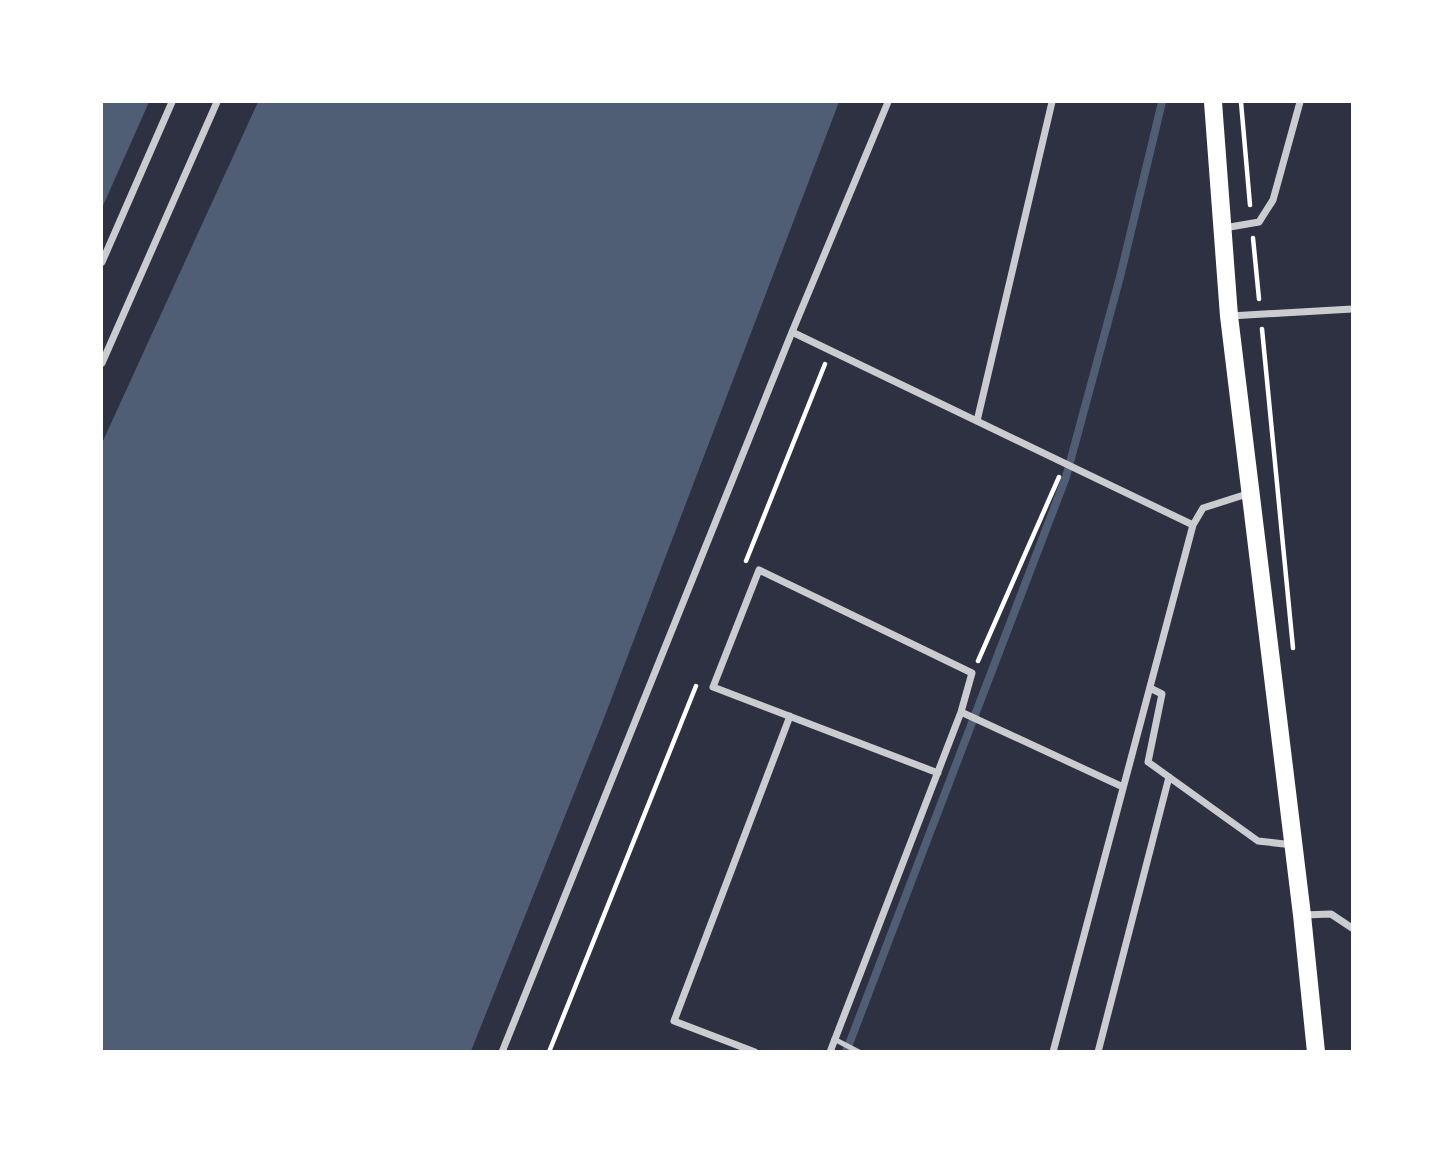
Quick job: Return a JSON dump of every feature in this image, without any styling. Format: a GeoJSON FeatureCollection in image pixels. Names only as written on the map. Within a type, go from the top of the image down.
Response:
{"type":"FeatureCollection","features":[{"type":"Feature","properties":{"kind":"main road"},"geometry":{"type":"LineString","coordinates":[[1213,102],[1229,316],[1294,845],[1315,1052]]}},
{"type":"Feature","properties":{"kind":"street"},"geometry":{"type":"LineString","coordinates":[[102,261],[172,102]]}},
{"type":"Feature","properties":{"kind":"street"},"geometry":{"type":"LineString","coordinates":[[102,363],[217,102]]}},
{"type":"Feature","properties":{"kind":"street"},"geometry":{"type":"LineString","coordinates":[[502,1052],[792,332],[888,102]]}},
{"type":"Feature","properties":{"kind":"street"},"geometry":{"type":"LineString","coordinates":[[977,421],[1052,102]]}},
{"type":"Feature","properties":{"kind":"street"},"geometry":{"type":"LineString","coordinates":[[1223,228],[1259,222],[1273,200],[1300,102]]}},
{"type":"Feature","properties":{"kind":"street"},"geometry":{"type":"LineString","coordinates":[[1229,316],[1353,309]]}},
{"type":"Feature","properties":{"kind":"street"},"geometry":{"type":"LineString","coordinates":[[792,332],[1193,525]]}},
{"type":"Feature","properties":{"kind":"street"},"geometry":{"type":"LineString","coordinates":[[1053,1052],[1193,525],[1203,508],[1251,493]]}},
{"type":"Feature","properties":{"kind":"street"},"geometry":{"type":"LineString","coordinates":[[830,1052],[834,1040],[938,773],[961,712],[972,673],[759,570],[713,687],[938,773]]}},
{"type":"Feature","properties":{"kind":"street"},"geometry":{"type":"LineString","coordinates":[[1150,688],[1162,694],[1148,762],[1258,842],[1294,845]]}},
{"type":"Feature","properties":{"kind":"street"},"geometry":{"type":"LineString","coordinates":[[961,712],[1124,787]]}},
{"type":"Feature","properties":{"kind":"street"},"geometry":{"type":"LineString","coordinates":[[755,1052],[674,1021],[790,716]]}},
{"type":"Feature","properties":{"kind":"street"},"geometry":{"type":"LineString","coordinates":[[1098,1052],[1169,777]]}},
{"type":"Feature","properties":{"kind":"street"},"geometry":{"type":"LineString","coordinates":[[1302,915],[1331,914],[1353,928]]}},
{"type":"Feature","properties":{"kind":"lane"},"geometry":{"type":"LineString","coordinates":[[834,1040],[859,1052]]}},
{"type":"Feature","properties":{"kind":"path"},"geometry":{"type":"LineString","coordinates":[[1241,102],[1294,657]]}},
{"type":"Feature","properties":{"kind":"path"},"geometry":{"type":"LineString","coordinates":[[742,571],[830,351]]}},
{"type":"Feature","properties":{"kind":"path"},"geometry":{"type":"LineString","coordinates":[[972,673],[1065,463]]}},
{"type":"Feature","properties":{"kind":"path"},"geometry":{"type":"LineString","coordinates":[[549,1052],[700,675]]}},
{"type":"Feature","properties":{"kind":"water"},"geometry":{"type":"Polygon","coordinates":[[[102,102],[149,102],[102,208],[102,102]]]}},
{"type":"Feature","properties":{"kind":"water"},"geometry":{"type":"Polygon","coordinates":[[[258,102],[839,102],[601,726],[471,1051],[102,1051],[102,443],[258,102]]]}},
{"type":"Feature","properties":{"kind":"waterway"},"geometry":{"type":"LineString","coordinates":[[846,1052],[1066,477],[1120,277],[1162,102]]}}]}
